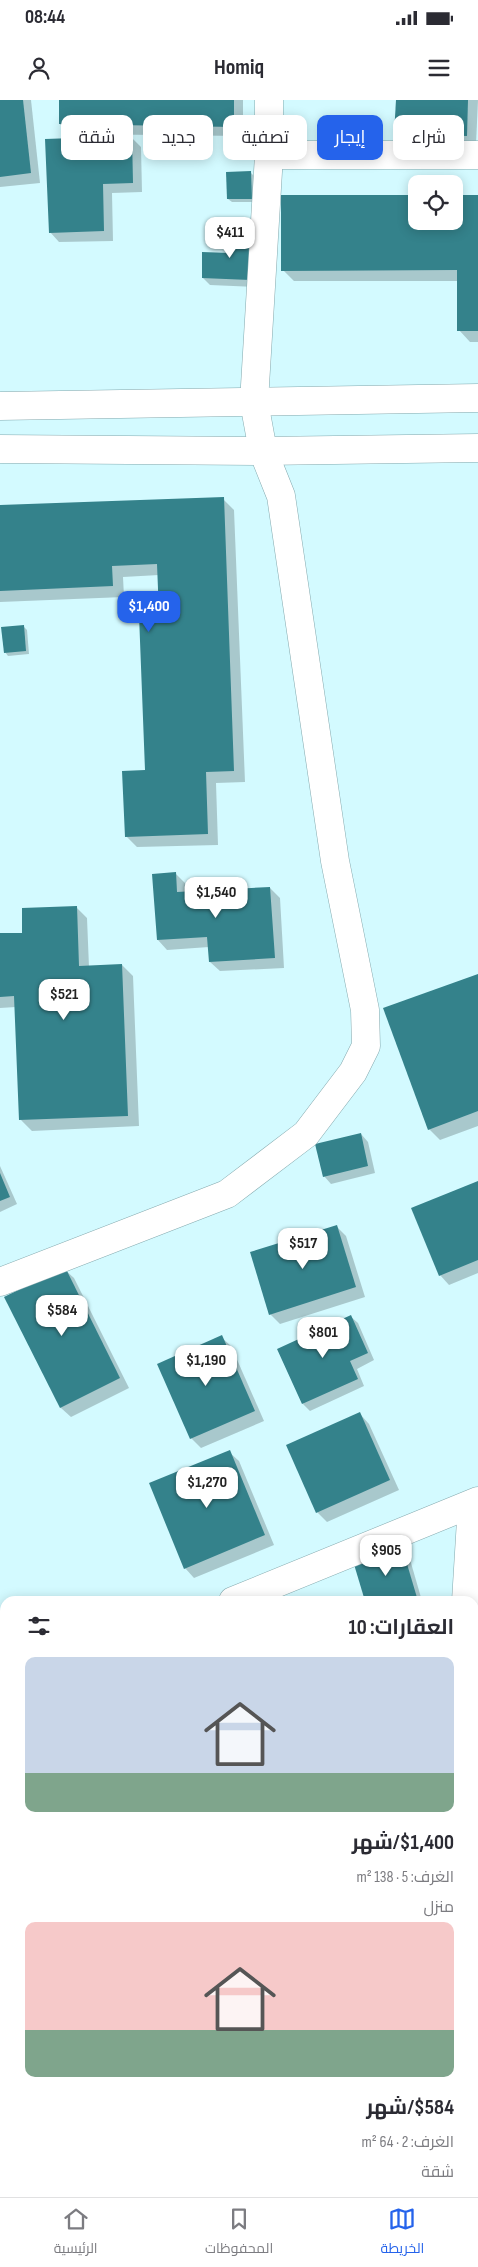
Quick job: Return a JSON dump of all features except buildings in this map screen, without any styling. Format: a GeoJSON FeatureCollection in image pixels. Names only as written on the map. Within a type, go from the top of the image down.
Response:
{"type":"FeatureCollection","features":[{"type":"Feature","properties":{"kind":"street"},"geometry":{"type":"LineString","coordinates":[[269,100],[269,115]]}},
{"type":"Feature","properties":{"kind":"street"},"geometry":{"type":"LineString","coordinates":[[307,155],[478,155]]}},
{"type":"Feature","properties":{"kind":"street"},"geometry":{"type":"LineString","coordinates":[[0,1282],[227,1194],[306,1134],[353,1072],[366,1046],[365,1010],[336,861],[281,496],[263,451],[254,402],[269,160]]}},
{"type":"Feature","properties":{"kind":"street"},"geometry":{"type":"LineString","coordinates":[[0,406],[478,398]]}},
{"type":"Feature","properties":{"kind":"street"},"geometry":{"type":"LineString","coordinates":[[0,449],[263,451],[478,448]]}},
{"type":"Feature","properties":{"kind":"street"},"geometry":{"type":"LineString","coordinates":[[245,1596],[475,1503],[466,1596]]}}]}
